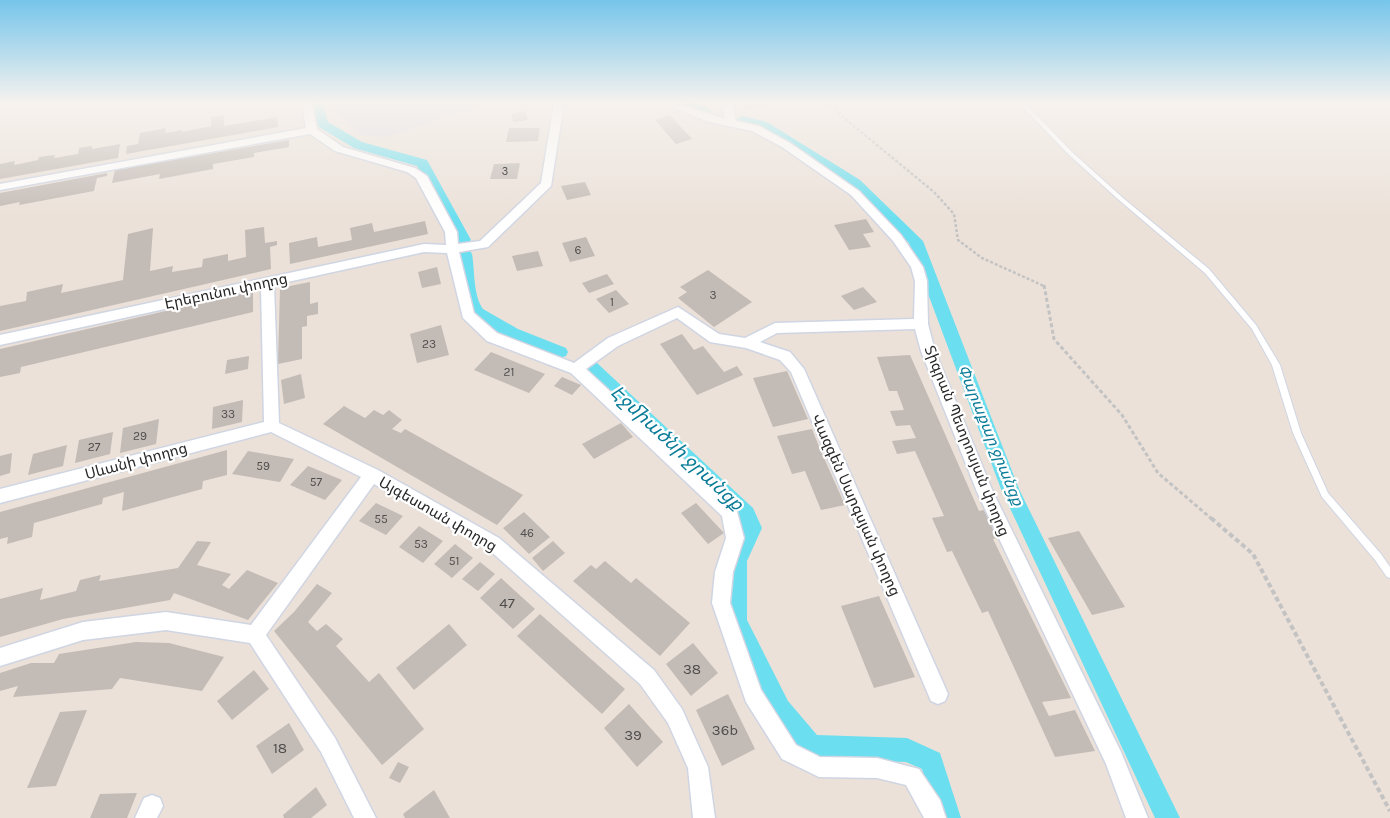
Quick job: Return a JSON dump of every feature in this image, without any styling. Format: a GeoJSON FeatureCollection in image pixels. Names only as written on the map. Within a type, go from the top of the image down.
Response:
{"type":"FeatureCollection","features":[{"type":"Feature","properties":{"kind":"street"},"geometry":{"type":"LineString","coordinates":[[0,187],[251,141]]}},
{"type":"Feature","properties":{"kind":"street"},"geometry":{"type":"LineString","coordinates":[[328,141],[340,149],[411,170],[421,176],[451,232],[452,249],[468,316],[492,337],[576,369],[730,513],[735,538],[724,572],[721,603],[754,695],[789,752],[819,767],[877,768],[912,776],[932,808],[935,818]]}},
{"type":"Feature","properties":{"kind":"street"},"geometry":{"type":"LineString","coordinates":[[452,249],[484,244],[546,184],[553,141]]}},
{"type":"Feature","properties":{"kind":"street","name":"Տիգրան Պետրոսյան փողոց"},"geometry":{"type":"LineString","coordinates":[[779,141],[855,194],[898,238],[917,267],[920,281],[921,324],[928,351],[985,492],[1114,759],[1137,818]]}},
{"type":"Feature","properties":{"kind":"street","name":"Էրեբունու փողոց"},"geometry":{"type":"LineString","coordinates":[[0,340],[424,248],[452,249]]}},
{"type":"Feature","properties":{"kind":"street"},"geometry":{"type":"LineString","coordinates":[[267,282],[272,426]]}},
{"type":"Feature","properties":{"kind":"street","name":"Վազգեն Սարգսյան փողոց"},"geometry":{"type":"LineString","coordinates":[[576,369],[614,342],[678,312],[715,338],[747,343],[785,356],[797,369],[938,694]]}},
{"type":"Feature","properties":{"kind":"street"},"geometry":{"type":"LineString","coordinates":[[747,343],[775,328],[921,324]]}},
{"type":"Feature","properties":{"kind":"street","name":"Այգեստան փողոց"},"geometry":{"type":"LineString","coordinates":[[272,426],[372,475],[493,543],[647,677],[675,716],[698,767],[704,818]]}},
{"type":"Feature","properties":{"kind":"street","name":"Սևանի փողոց"},"geometry":{"type":"LineString","coordinates":[[0,496],[272,426]]}},
{"type":"Feature","properties":{"kind":"street"},"geometry":{"type":"LineString","coordinates":[[255,635],[372,475]]}},
{"type":"Feature","properties":{"kind":"street"},"geometry":{"type":"LineString","coordinates":[[0,657],[83,631],[166,621],[255,635],[328,745],[365,818]]}},
{"type":"Feature","properties":{"kind":"lane"},"geometry":{"type":"LineString","coordinates":[[1059,141],[1121,199],[1207,271],[1254,327],[1276,364],[1297,433],[1325,495],[1378,557],[1390,574]]}},
{"type":"Feature","properties":{"kind":"path"},"geometry":{"type":"LineString","coordinates":[[872,141],[934,192],[954,214],[958,240],[982,258],[1044,285],[1054,339],[1122,415],[1158,473],[1253,554],[1390,811]]}},
{"type":"Feature","properties":{"kind":"building"},"geometry":{"type":"Polygon","coordinates":[[[139,141],[198,141],[126,154],[127,146],[138,144],[139,141]]]}},
{"type":"Feature","properties":{"kind":"building"},"geometry":{"type":"Polygon","coordinates":[[[289,141],[289,147],[254,153],[254,157],[213,164],[213,169],[159,179],[160,174],[112,183],[115,170],[289,141]]]}},
{"type":"Feature","properties":{"kind":"building"},"geometry":{"type":"Polygon","coordinates":[[[674,141],[685,141],[676,144],[674,141]]]}},
{"type":"Feature","properties":{"kind":"building"},"geometry":{"type":"Polygon","coordinates":[[[120,144],[118,158],[0,179],[0,164],[15,161],[14,165],[38,160],[39,157],[55,155],[54,158],[78,154],[79,148],[92,146],[92,149],[120,144]]]}},
{"type":"Feature","properties":{"kind":"building"},"geometry":{"type":"Polygon","coordinates":[[[520,163],[517,179],[490,179],[494,164],[520,163]]]}},
{"type":"Feature","properties":{"kind":"building"},"geometry":{"type":"Polygon","coordinates":[[[107,173],[107,176],[97,178],[94,191],[19,205],[20,202],[0,206],[0,193],[107,173]]]}},
{"type":"Feature","properties":{"kind":"building"},"geometry":{"type":"Polygon","coordinates":[[[585,182],[591,195],[567,200],[561,186],[585,182]]]}},
{"type":"Feature","properties":{"kind":"building"},"geometry":{"type":"Polygon","coordinates":[[[866,219],[874,232],[863,234],[871,247],[849,250],[834,225],[866,219]]]}},
{"type":"Feature","properties":{"kind":"building"},"geometry":{"type":"Polygon","coordinates":[[[425,221],[428,234],[290,264],[289,243],[317,237],[318,247],[352,240],[350,228],[372,223],[374,232],[425,221]]]}},
{"type":"Feature","properties":{"kind":"building"},"geometry":{"type":"Polygon","coordinates":[[[264,227],[265,243],[277,241],[277,245],[270,247],[271,269],[0,331],[0,306],[26,301],[27,292],[63,284],[61,293],[123,280],[128,234],[153,228],[150,271],[173,266],[172,272],[202,267],[203,259],[228,254],[228,261],[246,257],[245,230],[264,227]]]}},
{"type":"Feature","properties":{"kind":"building"},"geometry":{"type":"Polygon","coordinates":[[[586,237],[595,256],[570,262],[562,243],[586,237]]]}},
{"type":"Feature","properties":{"kind":"building"},"geometry":{"type":"Polygon","coordinates":[[[538,251],[543,266],[517,271],[512,256],[538,251]]]}},
{"type":"Feature","properties":{"kind":"building"},"geometry":{"type":"Polygon","coordinates":[[[437,267],[441,284],[422,288],[418,272],[437,267]]]}},
{"type":"Feature","properties":{"kind":"building"},"geometry":{"type":"Polygon","coordinates":[[[708,270],[752,302],[714,327],[678,298],[687,292],[680,287],[708,270]]]}},
{"type":"Feature","properties":{"kind":"building"},"geometry":{"type":"Polygon","coordinates":[[[607,274],[614,284],[589,293],[582,283],[607,274]]]}},
{"type":"Feature","properties":{"kind":"building"},"geometry":{"type":"Polygon","coordinates":[[[310,282],[310,304],[318,302],[318,314],[307,316],[307,326],[302,327],[302,359],[278,364],[280,288],[310,282]]]}},
{"type":"Feature","properties":{"kind":"building"},"geometry":{"type":"Polygon","coordinates":[[[863,287],[877,302],[854,310],[841,296],[863,287]]]}},
{"type":"Feature","properties":{"kind":"building"},"geometry":{"type":"Polygon","coordinates":[[[616,290],[629,304],[609,313],[596,299],[616,290]]]}},
{"type":"Feature","properties":{"kind":"building"},"geometry":{"type":"Polygon","coordinates":[[[253,291],[253,312],[21,367],[20,373],[0,377],[0,349],[253,291]]]}},
{"type":"Feature","properties":{"kind":"building"},"geometry":{"type":"Polygon","coordinates":[[[441,325],[449,355],[417,363],[410,334],[441,325]]]}},
{"type":"Feature","properties":{"kind":"building"},"geometry":{"type":"Polygon","coordinates":[[[682,334],[694,350],[703,346],[724,372],[737,366],[743,375],[697,395],[660,344],[682,334]]]}},
{"type":"Feature","properties":{"kind":"building"},"geometry":{"type":"Polygon","coordinates":[[[491,352],[545,374],[529,393],[474,370],[491,352]]]}},
{"type":"Feature","properties":{"kind":"building"},"geometry":{"type":"Polygon","coordinates":[[[910,355],[979,511],[984,510],[997,538],[993,539],[1071,698],[1042,702],[1049,716],[1075,710],[1095,751],[1055,757],[988,611],[982,613],[952,551],[947,552],[932,518],[944,516],[915,451],[897,454],[892,441],[916,438],[910,425],[896,426],[890,411],[904,410],[897,391],[889,391],[877,357],[910,355]]]}},
{"type":"Feature","properties":{"kind":"building"},"geometry":{"type":"Polygon","coordinates":[[[249,356],[248,369],[225,374],[227,360],[249,356]]]}},
{"type":"Feature","properties":{"kind":"building"},"geometry":{"type":"Polygon","coordinates":[[[787,371],[808,419],[773,427],[753,378],[787,371]]]}},
{"type":"Feature","properties":{"kind":"building"},"geometry":{"type":"Polygon","coordinates":[[[301,374],[305,398],[284,404],[281,380],[301,374]]]}},
{"type":"Feature","properties":{"kind":"building"},"geometry":{"type":"Polygon","coordinates":[[[562,377],[581,385],[572,395],[554,386],[562,377]]]}},
{"type":"Feature","properties":{"kind":"building"},"geometry":{"type":"Polygon","coordinates":[[[243,400],[242,422],[212,429],[213,407],[243,400]]]}},
{"type":"Feature","properties":{"kind":"building"},"geometry":{"type":"Polygon","coordinates":[[[344,406],[365,418],[374,410],[383,415],[389,410],[402,420],[392,429],[401,433],[405,429],[523,495],[497,525],[323,424],[344,406]]]}},
{"type":"Feature","properties":{"kind":"building"},"geometry":{"type":"Polygon","coordinates":[[[159,419],[156,444],[120,453],[123,428],[159,419]]]}},
{"type":"Feature","properties":{"kind":"building"},"geometry":{"type":"Polygon","coordinates":[[[621,423],[633,437],[594,459],[582,444],[621,423]]]}},
{"type":"Feature","properties":{"kind":"building"},"geometry":{"type":"Polygon","coordinates":[[[812,429],[845,505],[821,510],[805,471],[792,474],[777,436],[812,429]]]}},
{"type":"Feature","properties":{"kind":"building"},"geometry":{"type":"Polygon","coordinates":[[[113,432],[110,454],[75,463],[79,440],[113,432]]]}},
{"type":"Feature","properties":{"kind":"building"},"geometry":{"type":"Polygon","coordinates":[[[67,445],[63,466],[28,475],[33,454],[67,445]]]}},
{"type":"Feature","properties":{"kind":"building"},"geometry":{"type":"Polygon","coordinates":[[[227,450],[227,475],[203,481],[202,489],[122,511],[124,492],[103,498],[102,504],[34,523],[32,537],[7,544],[8,537],[0,539],[0,512],[227,450]]]}},
{"type":"Feature","properties":{"kind":"building"},"geometry":{"type":"Polygon","coordinates":[[[248,451],[294,459],[280,482],[232,474],[248,451]]]}},
{"type":"Feature","properties":{"kind":"building"},"geometry":{"type":"Polygon","coordinates":[[[12,453],[10,473],[0,476],[0,456],[12,453]]]}},
{"type":"Feature","properties":{"kind":"building"},"geometry":{"type":"Polygon","coordinates":[[[308,466],[342,480],[325,500],[290,485],[308,466]]]}},
{"type":"Feature","properties":{"kind":"building"},"geometry":{"type":"Polygon","coordinates":[[[376,503],[403,516],[386,535],[359,521],[376,503]]]}},
{"type":"Feature","properties":{"kind":"building"},"geometry":{"type":"Polygon","coordinates":[[[696,503],[724,533],[708,544],[681,513],[696,503]]]}},
{"type":"Feature","properties":{"kind":"building"},"geometry":{"type":"Polygon","coordinates":[[[524,512],[550,537],[529,554],[503,528],[524,512]]]}},
{"type":"Feature","properties":{"kind":"building"},"geometry":{"type":"Polygon","coordinates":[[[419,526],[443,541],[423,563],[399,547],[419,526]]]}},
{"type":"Feature","properties":{"kind":"building"},"geometry":{"type":"Polygon","coordinates":[[[1079,531],[1125,607],[1092,615],[1048,538],[1079,531]]]}},
{"type":"Feature","properties":{"kind":"building"},"geometry":{"type":"Polygon","coordinates":[[[197,541],[211,542],[197,565],[231,574],[222,585],[229,589],[247,570],[278,583],[248,620],[174,593],[170,600],[63,619],[0,637],[0,599],[43,588],[40,600],[76,591],[80,580],[101,575],[99,581],[178,568],[197,541]]]}},
{"type":"Feature","properties":{"kind":"building"},"geometry":{"type":"Polygon","coordinates":[[[553,541],[565,553],[543,571],[532,558],[553,541]]]}},
{"type":"Feature","properties":{"kind":"building"},"geometry":{"type":"Polygon","coordinates":[[[455,544],[473,558],[452,578],[434,564],[455,544]]]}},
{"type":"Feature","properties":{"kind":"building"},"geometry":{"type":"Polygon","coordinates":[[[605,561],[631,583],[636,578],[690,623],[660,656],[573,581],[591,565],[596,569],[605,561]]]}},
{"type":"Feature","properties":{"kind":"building"},"geometry":{"type":"Polygon","coordinates":[[[480,562],[495,574],[478,591],[462,579],[480,562]]]}},
{"type":"Feature","properties":{"kind":"building"},"geometry":{"type":"Polygon","coordinates":[[[501,578],[535,609],[513,629],[480,598],[501,578]]]}},
{"type":"Feature","properties":{"kind":"building"},"geometry":{"type":"Polygon","coordinates":[[[317,584],[332,593],[308,622],[317,631],[326,624],[343,639],[336,646],[369,682],[379,673],[424,729],[382,765],[274,631],[294,612],[317,584]]]}},
{"type":"Feature","properties":{"kind":"building"},"geometry":{"type":"Polygon","coordinates":[[[879,596],[915,677],[874,688],[841,606],[879,596]]]}},
{"type":"Feature","properties":{"kind":"building"},"geometry":{"type":"Polygon","coordinates":[[[540,614],[625,689],[602,714],[517,636],[540,614]]]}},
{"type":"Feature","properties":{"kind":"building"},"geometry":{"type":"Polygon","coordinates":[[[449,624],[467,645],[414,690],[396,668],[449,624]]]}},
{"type":"Feature","properties":{"kind":"building"},"geometry":{"type":"Polygon","coordinates":[[[136,642],[169,643],[224,657],[202,691],[120,678],[112,689],[13,697],[18,686],[0,691],[0,673],[31,663],[54,663],[59,654],[136,642]]]}},
{"type":"Feature","properties":{"kind":"building"},"geometry":{"type":"Polygon","coordinates":[[[693,643],[718,673],[691,696],[666,664],[693,643]]]}},
{"type":"Feature","properties":{"kind":"building"},"geometry":{"type":"Polygon","coordinates":[[[254,670],[269,689],[232,720],[217,701],[254,670]]]}},
{"type":"Feature","properties":{"kind":"building"},"geometry":{"type":"Polygon","coordinates":[[[728,694],[755,749],[722,766],[696,710],[728,694]]]}},
{"type":"Feature","properties":{"kind":"building"},"geometry":{"type":"Polygon","coordinates":[[[629,704],[663,742],[637,767],[604,728],[629,704]]]}},
{"type":"Feature","properties":{"kind":"building"},"geometry":{"type":"Polygon","coordinates":[[[87,710],[56,786],[27,788],[60,712],[87,710]]]}},
{"type":"Feature","properties":{"kind":"building"},"geometry":{"type":"Polygon","coordinates":[[[289,723],[304,750],[272,774],[256,746],[289,723]]]}},
{"type":"Feature","properties":{"kind":"building"},"geometry":{"type":"Polygon","coordinates":[[[398,762],[409,767],[400,783],[389,778],[398,762]]]}},
{"type":"Feature","properties":{"kind":"building"},"geometry":{"type":"Polygon","coordinates":[[[316,787],[327,805],[311,818],[284,818],[283,815],[316,787]]]}},
{"type":"Feature","properties":{"kind":"building"},"geometry":{"type":"Polygon","coordinates":[[[434,790],[450,818],[405,818],[403,814],[434,790]]]}},
{"type":"Feature","properties":{"kind":"building"},"geometry":{"type":"Polygon","coordinates":[[[137,793],[127,818],[90,818],[100,794],[137,793]]]}},
{"type":"Feature","properties":{"kind":"waterway","name":"Էջմիածնի ջրանցք"},"geometry":{"type":"LineString","coordinates":[[352,141],[358,145],[422,163],[464,240]]}},
{"type":"Feature","properties":{"kind":"waterway","name":"Փարաքար ջրանցք"},"geometry":{"type":"LineString","coordinates":[[789,141],[855,183],[916,241],[1010,489],[1168,818]]}},
{"type":"Feature","properties":{"kind":"waterway","name":"Էջմիածնի ջրանցք"},"geometry":{"type":"LineString","coordinates":[[465,254],[472,305],[478,312],[499,327],[560,352]]}},
{"type":"Feature","properties":{"kind":"waterway","name":"Էջմիածնի ջրանցք"},"geometry":{"type":"LineString","coordinates":[[591,367],[746,514],[752,528],[737,561],[736,621],[780,709],[811,747],[907,750],[932,761],[949,818]]}}]}
